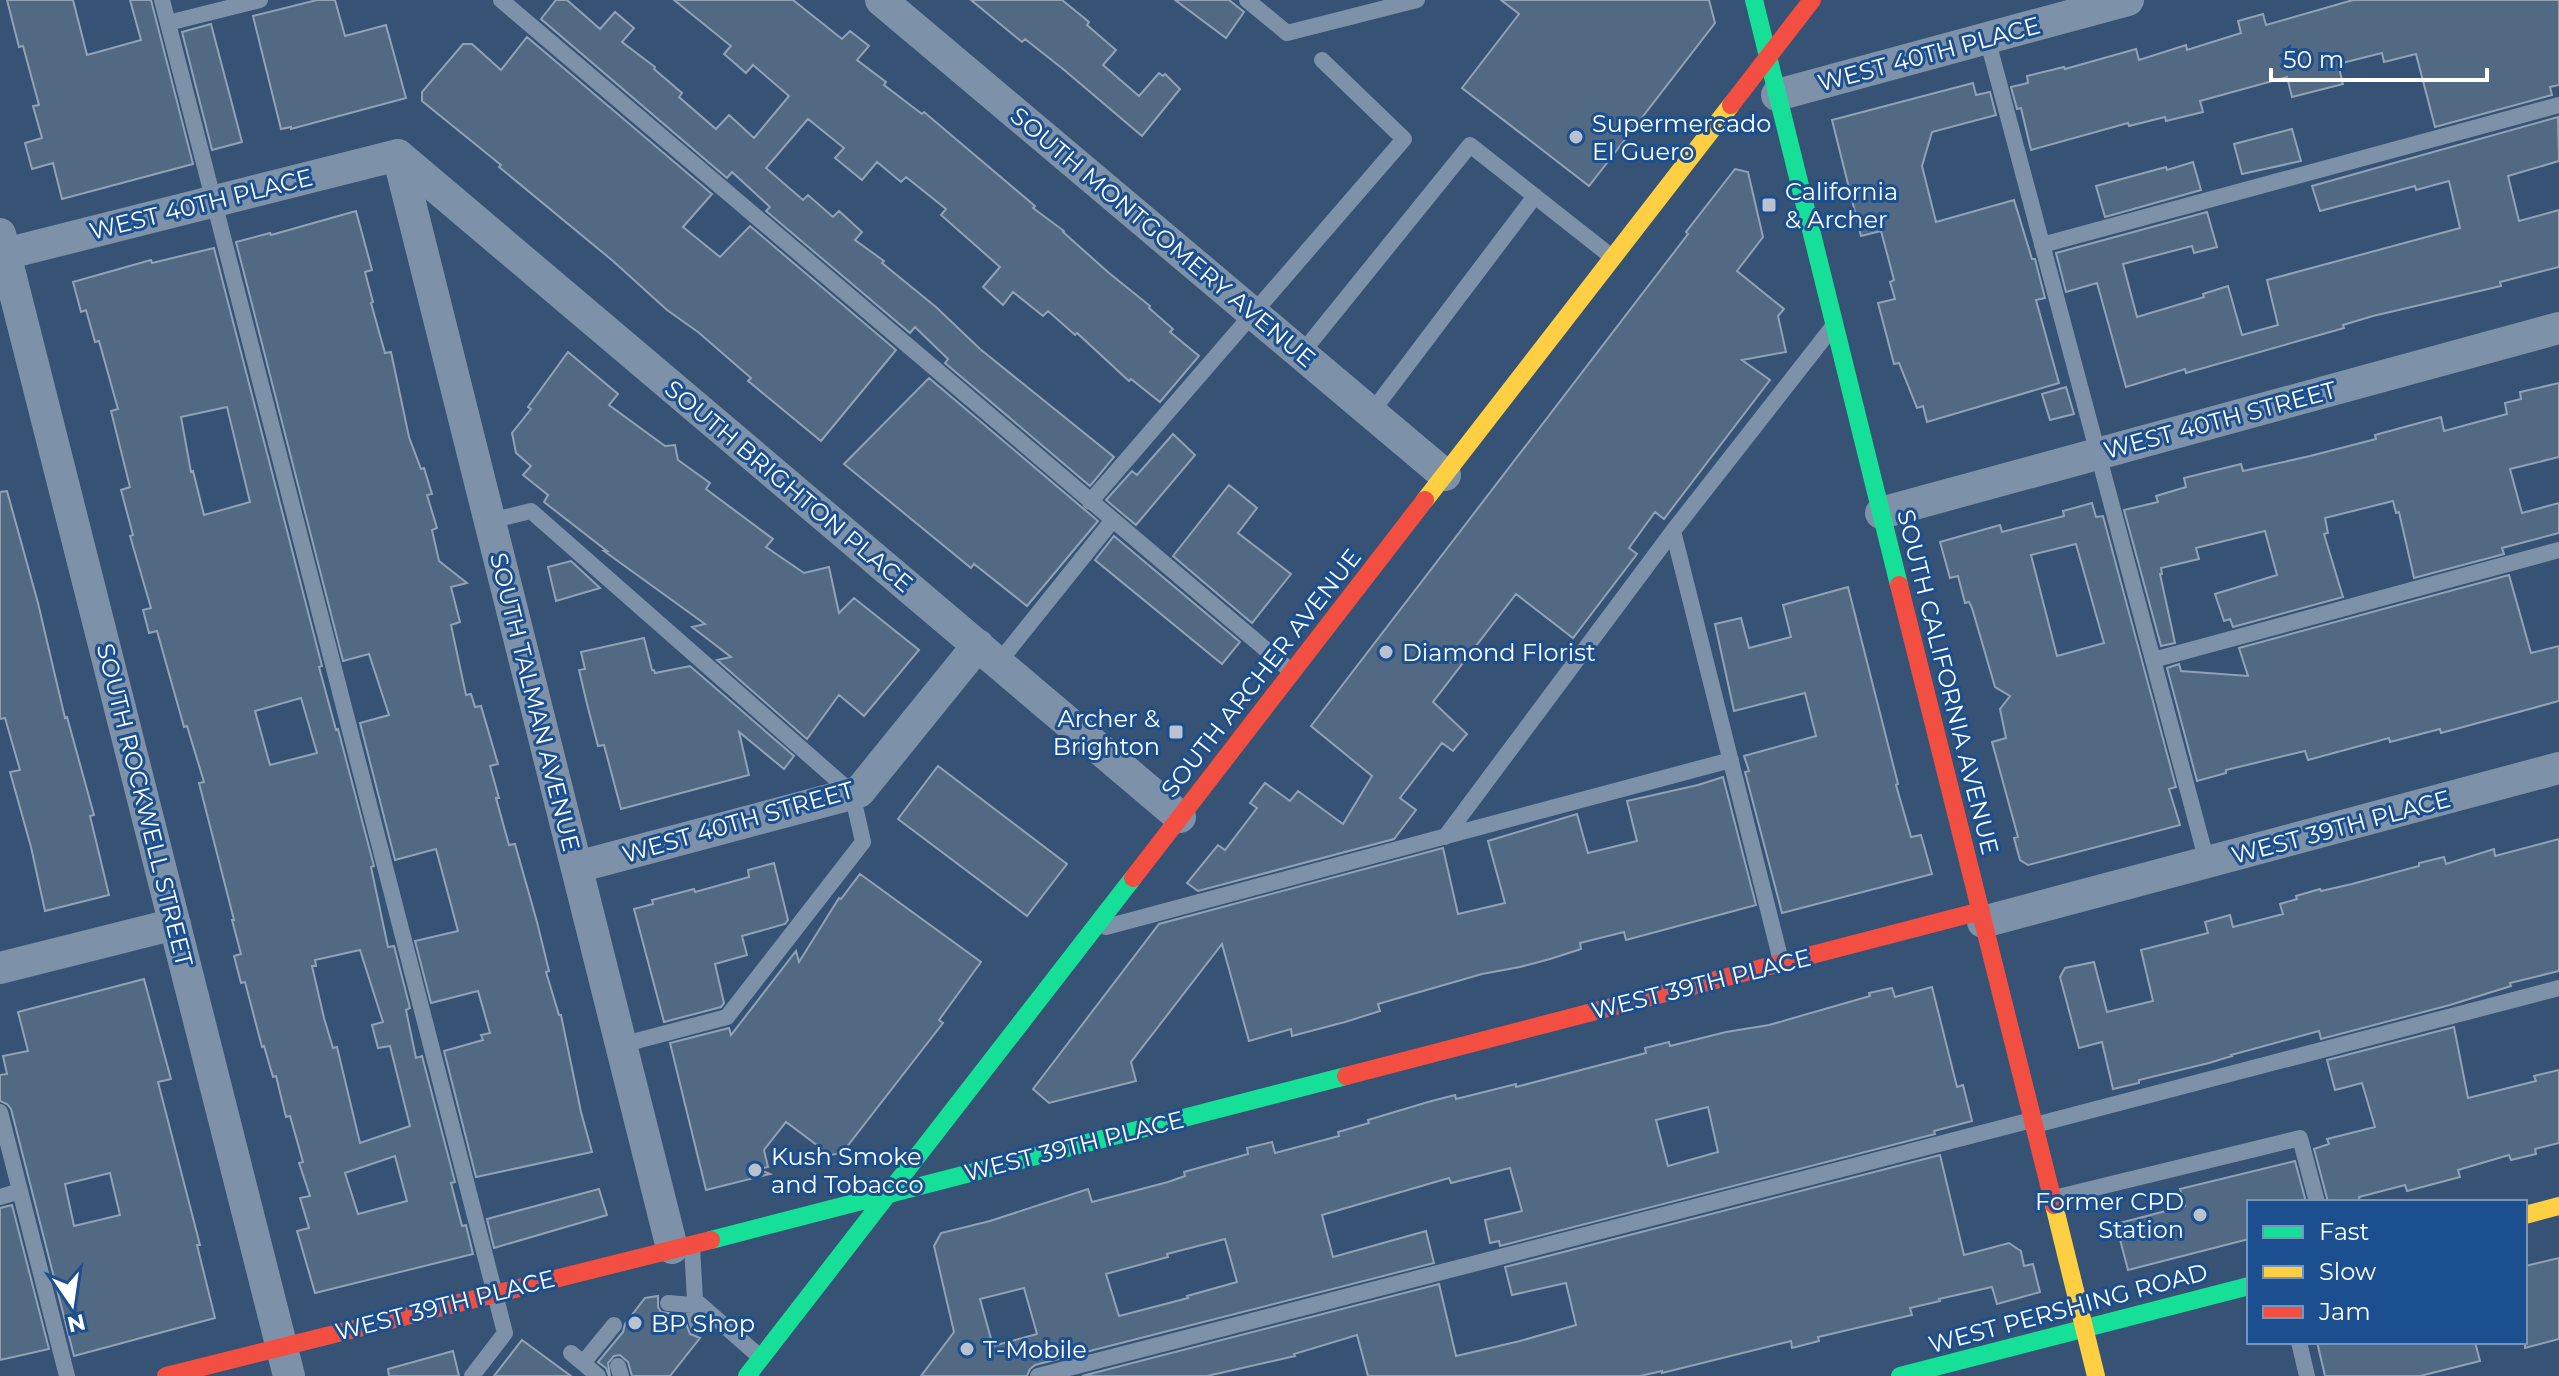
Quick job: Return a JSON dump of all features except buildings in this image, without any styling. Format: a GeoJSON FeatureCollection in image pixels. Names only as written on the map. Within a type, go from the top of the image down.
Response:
{"type":"FeatureCollection","features":[{"type":"Feature","properties":{"kind":"main road","name":"SOUTH CALIFORNIA AVENUE"},"geometry":{"type":"LineString","coordinates":[[1754,0],[2096,1376]]}},
{"type":"Feature","properties":{"kind":"main road","name":"SOUTH ARCHER AVENUE"},"geometry":{"type":"LineString","coordinates":[[747,1376],[1812,0]]}},
{"type":"Feature","properties":{"kind":"main road","name":"WEST 39TH PLACE"},"geometry":{"type":"LineString","coordinates":[[166,1376],[286,1361],[494,1293],[887,1196],[1782,963],[1982,917]]}},
{"type":"Feature","properties":{"kind":"main road"},"geometry":{"type":"LineString","coordinates":[[2527,1214],[2559,1206]]}},
{"type":"Feature","properties":{"kind":"main road","name":"WEST PERSHING ROAD"},"geometry":{"type":"LineString","coordinates":[[1900,1376],[2247,1287]]}},
{"type":"Feature","properties":{"kind":"street","name":"SOUTH MONTGOMERY AVENUE"},"geometry":{"type":"LineString","coordinates":[[881,0],[1445,475]]}},
{"type":"Feature","properties":{"kind":"street","name":"WEST 40TH PLACE"},"geometry":{"type":"LineString","coordinates":[[1777,95],[1987,38],[2073,7],[2128,0]]}},
{"type":"Feature","properties":{"kind":"street","name":"WEST 40TH PLACE"},"geometry":{"type":"LineString","coordinates":[[2,244],[214,201],[398,155]]}},
{"type":"Feature","properties":{"kind":"street","name":"SOUTH TALMAN AVENUE"},"geometry":{"type":"LineString","coordinates":[[398,155],[621,1045],[682,1246]]}},
{"type":"Feature","properties":{"kind":"street","name":"SOUTH BRIGHTON PLACE"},"geometry":{"type":"LineString","coordinates":[[398,155],[1180,817]]}},
{"type":"Feature","properties":{"kind":"street","name":"SOUTH ROCKWELL STREET"},"geometry":{"type":"LineString","coordinates":[[2,244],[286,1361]]}},
{"type":"Feature","properties":{"kind":"street","name":"WEST 40TH STREET"},"geometry":{"type":"LineString","coordinates":[[1881,513],[2559,328]]}},
{"type":"Feature","properties":{"kind":"street","name":"WEST 40TH STREET"},"geometry":{"type":"LineString","coordinates":[[577,867],[859,792],[988,654]]}},
{"type":"Feature","properties":{"kind":"street","name":"WEST 39TH PLACE"},"geometry":{"type":"LineString","coordinates":[[1982,917],[2207,862],[2559,768]]}},
{"type":"Feature","properties":{"kind":"street"},"geometry":{"type":"LineString","coordinates":[[0,968],[175,924]]}},
{"type":"Feature","properties":{"kind":"lane"},"geometry":{"type":"LineString","coordinates":[[162,0],[505,1333],[472,1376]]}},
{"type":"Feature","properties":{"kind":"lane"},"geometry":{"type":"LineString","coordinates":[[168,23],[260,0]]}},
{"type":"Feature","properties":{"kind":"lane"},"geometry":{"type":"LineString","coordinates":[[501,0],[1292,672]]}},
{"type":"Feature","properties":{"kind":"lane"},"geometry":{"type":"LineString","coordinates":[[1247,0],[1287,33],[1417,0]]}},
{"type":"Feature","properties":{"kind":"lane"},"geometry":{"type":"LineString","coordinates":[[1987,38],[2207,862]]}},
{"type":"Feature","properties":{"kind":"lane"},"geometry":{"type":"LineString","coordinates":[[1090,502],[1404,139],[1322,60]]}},
{"type":"Feature","properties":{"kind":"lane"},"geometry":{"type":"LineString","coordinates":[[2042,245],[2559,105]]}},
{"type":"Feature","properties":{"kind":"lane"},"geometry":{"type":"LineString","coordinates":[[1301,354],[1470,145],[1613,258]]}},
{"type":"Feature","properties":{"kind":"lane"},"geometry":{"type":"LineString","coordinates":[[1371,413],[1535,196]]}},
{"type":"Feature","properties":{"kind":"lane"},"geometry":{"type":"LineString","coordinates":[[1445,837],[1673,531],[1834,324]]}},
{"type":"Feature","properties":{"kind":"lane"},"geometry":{"type":"LineString","coordinates":[[490,521],[531,511],[852,793],[863,842],[727,1017],[621,1045]]}},
{"type":"Feature","properties":{"kind":"lane"},"geometry":{"type":"LineString","coordinates":[[988,654],[1112,521]]}},
{"type":"Feature","properties":{"kind":"lane"},"geometry":{"type":"LineString","coordinates":[[1673,531],[1782,963]]}},
{"type":"Feature","properties":{"kind":"lane"},"geometry":{"type":"LineString","coordinates":[[2153,660],[2559,550]]}},
{"type":"Feature","properties":{"kind":"lane"},"geometry":{"type":"LineString","coordinates":[[1091,931],[1731,760]]}},
{"type":"Feature","properties":{"kind":"lane"},"geometry":{"type":"LineString","coordinates":[[1038,1376],[2559,988]]}},
{"type":"Feature","properties":{"kind":"lane"},"geometry":{"type":"LineString","coordinates":[[0,1112],[67,1376]]}},
{"type":"Feature","properties":{"kind":"lane"},"geometry":{"type":"LineString","coordinates":[[2052,1199],[2300,1138],[2316,1200]]}},
{"type":"Feature","properties":{"kind":"lane"},"geometry":{"type":"LineString","coordinates":[[0,1197],[20,1191]]}},
{"type":"Feature","properties":{"kind":"lane"},"geometry":{"type":"LineString","coordinates":[[682,1246],[690,1307],[698,1327]]}},
{"type":"Feature","properties":{"kind":"lane"},"geometry":{"type":"LineString","coordinates":[[668,1303],[690,1307],[761,1358]]}},
{"type":"Feature","properties":{"kind":"lane"},"geometry":{"type":"LineString","coordinates":[[598,1376],[577,1358],[614,1325]]}},
{"type":"Feature","properties":{"kind":"lane"},"geometry":{"type":"LineString","coordinates":[[2299,1344],[2307,1376]]}},
{"type":"Feature","properties":{"kind":"traffic: fast"},"geometry":{"type":"LineString","coordinates":[[1754,0],[1899,585]]}},
{"type":"Feature","properties":{"kind":"traffic: fast"},"geometry":{"type":"LineString","coordinates":[[747,1376],[1133,878]]}},
{"type":"Feature","properties":{"kind":"traffic: fast"},"geometry":{"type":"LineString","coordinates":[[711,1240],[1346,1076]]}},
{"type":"Feature","properties":{"kind":"traffic: fast"},"geometry":{"type":"LineString","coordinates":[[1900,1376],[2247,1287]]}},
{"type":"Feature","properties":{"kind":"traffic: slow"},"geometry":{"type":"LineString","coordinates":[[1425,500],[1731,105]]}},
{"type":"Feature","properties":{"kind":"traffic: slow"},"geometry":{"type":"LineString","coordinates":[[2054,1205],[2096,1376]]}},
{"type":"Feature","properties":{"kind":"traffic: slow"},"geometry":{"type":"LineString","coordinates":[[2527,1214],[2559,1206]]}},
{"type":"Feature","properties":{"kind":"traffic: jam"},"geometry":{"type":"LineString","coordinates":[[1731,105],[1812,0]]}},
{"type":"Feature","properties":{"kind":"traffic: jam"},"geometry":{"type":"LineString","coordinates":[[1133,878],[1425,500]]}},
{"type":"Feature","properties":{"kind":"traffic: jam"},"geometry":{"type":"LineString","coordinates":[[1899,585],[2054,1205]]}},
{"type":"Feature","properties":{"kind":"traffic: jam"},"geometry":{"type":"LineString","coordinates":[[1346,1076],[1981,911]]}},
{"type":"Feature","properties":{"kind":"traffic: jam"},"geometry":{"type":"LineString","coordinates":[[166,1376],[711,1240]]}},
{"type":"Feature","properties":{"kind":"place","name":"Supermercado El Guero"},"geometry":{"type":"Point","coordinates":[1576,137]}},
{"type":"Feature","properties":{"kind":"place","name":"California & Archer"},"geometry":{"type":"Point","coordinates":[1769,205]}},
{"type":"Feature","properties":{"kind":"place","name":"Diamond Florist"},"geometry":{"type":"Point","coordinates":[1386,652]}},
{"type":"Feature","properties":{"kind":"place","name":"Archer & Brighton"},"geometry":{"type":"Point","coordinates":[1176,732]}},
{"type":"Feature","properties":{"kind":"place","name":"Kush Smoke and Tobacco"},"geometry":{"type":"Point","coordinates":[755,1170]}},
{"type":"Feature","properties":{"kind":"place","name":"Former CPD Station"},"geometry":{"type":"Point","coordinates":[2200,1215]}},
{"type":"Feature","properties":{"kind":"place","name":"BP Shop"},"geometry":{"type":"Point","coordinates":[635,1323]}},
{"type":"Feature","properties":{"kind":"place","name":"T-Mobile"},"geometry":{"type":"Point","coordinates":[967,1349]}}]}
